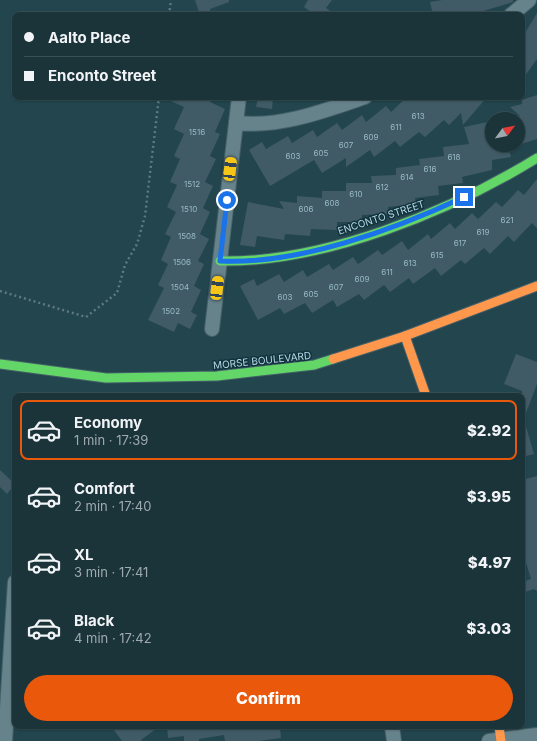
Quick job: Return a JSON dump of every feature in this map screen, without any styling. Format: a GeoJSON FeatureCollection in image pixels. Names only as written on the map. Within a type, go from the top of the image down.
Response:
{"type":"FeatureCollection","features":[{"type":"Feature","properties":{"kind":"street"},"geometry":{"type":"LineString","coordinates":[[515,12],[529,0]]}},
{"type":"Feature","properties":{"kind":"street"},"geometry":{"type":"LineString","coordinates":[[212,329],[239,100]]}},
{"type":"Feature","properties":{"kind":"street"},"geometry":{"type":"LineString","coordinates":[[236,123],[254,125],[271,124],[340,106],[357,100]]}},
{"type":"Feature","properties":{"kind":"street","name":"ENCONTO STREET"},"geometry":{"type":"LineString","coordinates":[[220,261],[240,262],[264,260],[306,252],[386,230],[422,216],[496,182],[537,158]]}},
{"type":"Feature","properties":{"kind":"street","name":"MORSE BOULEVARD"},"geometry":{"type":"LineString","coordinates":[[0,364],[106,378],[217,376],[314,365],[405,336],[537,286]]}},
{"type":"Feature","properties":{"kind":"street"},"geometry":{"type":"LineString","coordinates":[[405,336],[425,393]]}},
{"type":"Feature","properties":{"kind":"street"},"geometry":{"type":"LineString","coordinates":[[5,741],[12,649]]}},
{"type":"Feature","properties":{"kind":"street"},"geometry":{"type":"LineString","coordinates":[[392,729],[394,741]]}},
{"type":"Feature","properties":{"kind":"street"},"geometry":{"type":"LineString","coordinates":[[497,737],[537,735]]}},
{"type":"Feature","properties":{"kind":"path"},"geometry":{"type":"LineString","coordinates":[[169,12],[171,0]]}},
{"type":"Feature","properties":{"kind":"path"},"geometry":{"type":"LineString","coordinates":[[0,291],[86,317],[117,293],[125,265],[137,244],[145,216],[159,100]]}},
{"type":"Feature","properties":{"kind":"building"},"geometry":{"type":"Polygon","coordinates":[[[195,0],[229,0],[229,2],[210,9],[210,12],[199,12],[195,0]]]}},
{"type":"Feature","properties":{"kind":"building"},"geometry":{"type":"Polygon","coordinates":[[[308,0],[332,0],[326,8],[332,12],[311,12],[304,7],[308,0]]]}},
{"type":"Feature","properties":{"kind":"building"},"geometry":{"type":"Polygon","coordinates":[[[442,0],[513,0],[513,2],[480,12],[432,12],[430,2],[442,0]]]}},
{"type":"Feature","properties":{"kind":"building"},"geometry":{"type":"Polygon","coordinates":[[[537,13],[537,59],[525,76],[525,33],[537,13]]]}},
{"type":"Feature","properties":{"kind":"building"},"geometry":{"type":"Polygon","coordinates":[[[537,95],[537,139],[525,143],[525,112],[516,112],[510,107],[522,104],[522,100],[537,95]]]}},
{"type":"Feature","properties":{"kind":"building"},"geometry":{"type":"Polygon","coordinates":[[[169,100],[211,100],[210,102],[225,109],[215,132],[220,134],[210,156],[216,159],[205,182],[213,186],[203,208],[210,212],[200,234],[209,239],[198,261],[204,264],[194,286],[201,290],[191,312],[197,315],[190,329],[178,323],[174,332],[148,320],[164,288],[158,285],[168,264],[161,260],[171,237],[165,234],[176,212],[167,207],[177,185],[170,182],[180,159],[174,156],[184,134],[174,129],[184,107],[169,100]]]}},
{"type":"Feature","properties":{"kind":"building"},"geometry":{"type":"Polygon","coordinates":[[[257,100],[273,100],[272,109],[256,107],[257,100]]]}},
{"type":"Feature","properties":{"kind":"building"},"geometry":{"type":"Polygon","coordinates":[[[404,100],[484,100],[463,125],[461,113],[449,125],[444,120],[425,137],[419,132],[400,147],[395,141],[374,157],[370,150],[346,167],[346,158],[322,173],[314,160],[270,186],[249,150],[262,142],[266,149],[288,136],[292,143],[313,130],[317,137],[337,123],[342,130],[362,115],[366,122],[386,106],[391,112],[404,100]]]}},
{"type":"Feature","properties":{"kind":"building"},"geometry":{"type":"Polygon","coordinates":[[[485,122],[485,152],[510,152],[511,157],[492,160],[492,170],[462,177],[463,183],[438,186],[439,195],[415,198],[416,204],[388,207],[389,214],[362,215],[362,222],[337,222],[337,230],[311,229],[310,236],[285,234],[284,240],[257,236],[255,247],[240,245],[248,202],[284,209],[279,201],[297,203],[297,196],[322,198],[322,191],[346,191],[346,183],[372,183],[371,176],[396,175],[396,168],[420,165],[419,159],[444,156],[443,147],[469,144],[464,127],[485,122]]]}},
{"type":"Feature","properties":{"kind":"building"},"geometry":{"type":"Polygon","coordinates":[[[537,179],[537,228],[532,223],[514,242],[508,236],[490,254],[484,248],[465,264],[461,260],[441,276],[435,268],[413,284],[409,278],[390,292],[384,285],[364,300],[359,294],[337,307],[333,300],[312,313],[305,303],[284,314],[280,308],[258,320],[240,286],[254,279],[257,286],[279,274],[284,282],[303,270],[307,277],[329,264],[333,270],[353,257],[358,264],[378,250],[382,255],[402,241],[408,250],[428,234],[431,239],[450,223],[455,229],[472,213],[478,219],[496,202],[502,207],[518,190],[524,195],[537,179]]]}},
{"type":"Feature","properties":{"kind":"building"},"geometry":{"type":"Polygon","coordinates":[[[516,354],[537,362],[537,384],[525,416],[525,393],[504,384],[516,354]]]}},
{"type":"Feature","properties":{"kind":"building"},"geometry":{"type":"Polygon","coordinates":[[[525,423],[534,454],[525,456],[525,423]]]}},
{"type":"Feature","properties":{"kind":"building"},"geometry":{"type":"Polygon","coordinates":[[[0,470],[12,481],[12,488],[7,494],[0,487],[0,470]]]}},
{"type":"Feature","properties":{"kind":"building"},"geometry":{"type":"Polygon","coordinates":[[[537,476],[537,591],[534,589],[525,592],[525,581],[531,579],[525,559],[525,479],[537,476]]]}},
{"type":"Feature","properties":{"kind":"building"},"geometry":{"type":"Polygon","coordinates":[[[113,729],[156,729],[141,740],[142,741],[122,741],[113,729]]]}},
{"type":"Feature","properties":{"kind":"building"},"geometry":{"type":"Polygon","coordinates":[[[167,729],[280,729],[281,738],[259,741],[225,741],[224,735],[199,739],[199,741],[184,741],[184,736],[168,738],[167,729]]]}},
{"type":"Feature","properties":{"kind":"traffic: fast"},"geometry":{"type":"LineString","coordinates":[[220,261],[260,259],[301,253],[343,244],[425,215],[465,197],[537,158]]}},
{"type":"Feature","properties":{"kind":"traffic: fast"},"geometry":{"type":"LineString","coordinates":[[0,364],[106,378],[217,376],[314,365],[333,359]]}},
{"type":"Feature","properties":{"kind":"traffic: slow"},"geometry":{"type":"LineString","coordinates":[[333,359],[405,336],[537,286]]}},
{"type":"Feature","properties":{"kind":"traffic: slow"},"geometry":{"type":"LineString","coordinates":[[405,336],[425,393]]}},
{"type":"Feature","properties":{"kind":"traffic: slow"},"geometry":{"type":"LineString","coordinates":[[499,729],[501,741]]}},
{"type":"Feature","properties":{"kind":"route"},"geometry":{"type":"LineString","coordinates":[[227,200],[220,261],[240,262],[264,260],[306,252],[386,230],[464,197]]}}]}
